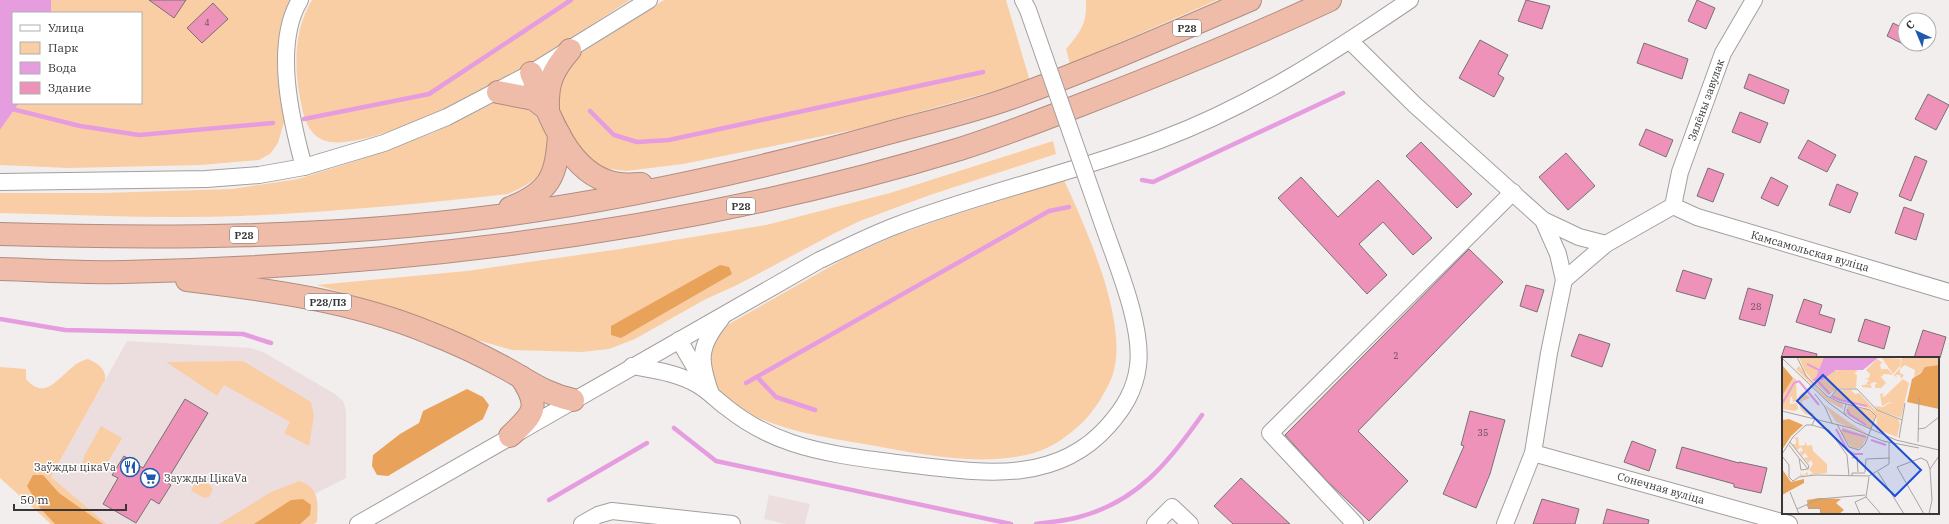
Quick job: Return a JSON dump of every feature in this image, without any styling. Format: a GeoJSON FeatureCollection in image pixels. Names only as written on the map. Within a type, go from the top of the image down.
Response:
{"type":"FeatureCollection","features":[{"type":"Feature","properties":{"kind":"highway","name":"Р28"},"geometry":{"type":"LineString","coordinates":[[0,234],[214,236],[342,231],[487,217],[684,184],[797,158],[1008,99],[1123,55],[1250,0]]}},
{"type":"Feature","properties":{"kind":"highway","name":"Р28"},"geometry":{"type":"LineString","coordinates":[[0,269],[121,272],[330,264],[406,256],[634,227],[759,202],[873,174],[962,148],[1167,72],[1330,0]]}},
{"type":"Feature","properties":{"kind":"highway"},"geometry":{"type":"LineString","coordinates":[[548,110],[548,94],[553,73],[570,50]]}},
{"type":"Feature","properties":{"kind":"highway"},"geometry":{"type":"LineString","coordinates":[[531,73],[559,134],[572,155],[586,168],[601,178],[619,184],[684,184]]}},
{"type":"Feature","properties":{"kind":"highway"},"geometry":{"type":"LineString","coordinates":[[498,92],[534,99],[548,110]]}},
{"type":"Feature","properties":{"kind":"highway"},"geometry":{"type":"LineString","coordinates":[[487,217],[524,202],[542,190],[552,177],[558,160],[559,134]]}},
{"type":"Feature","properties":{"kind":"highway","name":"Р28/П3"},"geometry":{"type":"LineString","coordinates":[[121,272],[264,290],[350,306],[389,317],[470,350],[545,392],[573,400]]}},
{"type":"Feature","properties":{"kind":"highway"},"geometry":{"type":"LineString","coordinates":[[510,436],[528,420],[534,409],[534,401],[521,378]]}},
{"type":"Feature","properties":{"kind":"street"},"geometry":{"type":"LineString","coordinates":[[300,0],[290,26],[286,53],[287,78],[294,128],[304,167]]}},
{"type":"Feature","properties":{"kind":"street"},"geometry":{"type":"LineString","coordinates":[[0,182],[206,179],[260,175],[304,167],[384,143],[415,131],[498,92],[570,50],[649,0]]}},
{"type":"Feature","properties":{"kind":"street"},"geometry":{"type":"LineString","coordinates":[[358,524],[818,261],[894,226],[1152,143],[1209,121],[1273,89],[1410,0]]}},
{"type":"Feature","properties":{"kind":"street","name":"Зялёны завулак"},"geometry":{"type":"LineString","coordinates":[[1673,206],[1680,172],[1723,53],[1754,0]]}},
{"type":"Feature","properties":{"kind":"street"},"geometry":{"type":"LineString","coordinates":[[632,366],[664,371],[697,384],[744,420],[766,433],[793,444],[822,451],[879,461],[986,472],[1010,472],[1034,469],[1061,461],[1086,446],[1102,432],[1122,410],[1132,392],[1138,365],[1137,334],[1124,284],[1025,5]]}},
{"type":"Feature","properties":{"kind":"street"},"geometry":{"type":"LineString","coordinates":[[1350,40],[1415,105],[1543,220],[1579,237],[1606,244]]}},
{"type":"Feature","properties":{"kind":"street"},"geometry":{"type":"LineString","coordinates":[[1355,524],[1270,433],[1513,192]]}},
{"type":"Feature","properties":{"kind":"street"},"geometry":{"type":"LineString","coordinates":[[1564,280],[1606,244],[1673,206]]}},
{"type":"Feature","properties":{"kind":"street","name":"Камсамольская вуліца"},"geometry":{"type":"LineString","coordinates":[[1673,206],[1697,217],[1725,226],[1949,292]]}},
{"type":"Feature","properties":{"kind":"street"},"geometry":{"type":"LineString","coordinates":[[1505,524],[1532,453],[1549,353],[1564,280],[1558,254],[1543,220]]}},
{"type":"Feature","properties":{"kind":"street"},"geometry":{"type":"LineString","coordinates":[[711,394],[701,358],[704,345],[711,331],[725,313]]}},
{"type":"Feature","properties":{"kind":"street"},"geometry":{"type":"LineString","coordinates":[[679,340],[711,394]]}},
{"type":"Feature","properties":{"kind":"street","name":"Сонечная вуліца"},"geometry":{"type":"LineString","coordinates":[[1532,453],[1789,524]]}},
{"type":"Feature","properties":{"kind":"street"},"geometry":{"type":"LineString","coordinates":[[1155,524],[1172,507],[1190,524]]}},
{"type":"Feature","properties":{"kind":"street"},"geometry":{"type":"LineString","coordinates":[[582,524],[598,515],[612,510],[732,524]]}},
{"type":"Feature","properties":{"kind":"shaded area"},"geometry":{"type":"Polygon","coordinates":[[[720,265],[729,267],[732,274],[621,338],[611,335],[611,326],[720,265]]]}},
{"type":"Feature","properties":{"kind":"shaded area"},"geometry":{"type":"Polygon","coordinates":[[[127,341],[251,348],[265,353],[335,394],[343,401],[346,411],[346,478],[255,524],[107,524],[51,477],[127,341]]]}},
{"type":"Feature","properties":{"kind":"shaded area"},"geometry":{"type":"Polygon","coordinates":[[[467,389],[483,397],[489,405],[483,419],[388,476],[377,475],[372,466],[373,455],[400,434],[419,423],[423,411],[467,389]]]}},
{"type":"Feature","properties":{"kind":"shaded area"},"geometry":{"type":"Polygon","coordinates":[[[33,475],[43,475],[59,493],[103,524],[55,524],[40,508],[27,486],[33,475]]]}},
{"type":"Feature","properties":{"kind":"shaded area"},"geometry":{"type":"Polygon","coordinates":[[[769,495],[810,504],[805,524],[786,524],[764,519],[769,495]]]}},
{"type":"Feature","properties":{"kind":"shaded area"},"geometry":{"type":"Polygon","coordinates":[[[303,499],[311,505],[310,515],[300,524],[254,524],[291,500],[303,499]]]}},
{"type":"Feature","properties":{"kind":"green space"},"geometry":{"type":"Polygon","coordinates":[[[51,0],[290,0],[279,34],[278,60],[284,122],[278,143],[270,154],[259,160],[201,165],[69,168],[0,165],[0,130],[18,104],[142,104],[142,12],[51,12],[51,0]]]}},
{"type":"Feature","properties":{"kind":"green space"},"geometry":{"type":"Polygon","coordinates":[[[312,0],[630,0],[531,65],[460,102],[399,128],[370,137],[345,142],[326,141],[320,139],[308,126],[302,109],[296,64],[298,37],[301,24],[312,0]]]}},
{"type":"Feature","properties":{"kind":"green space"},"geometry":{"type":"Polygon","coordinates":[[[664,0],[1006,0],[1030,81],[858,129],[683,164],[626,171],[603,168],[586,159],[557,109],[556,91],[570,60],[664,0]]]}},
{"type":"Feature","properties":{"kind":"green space"},"geometry":{"type":"Polygon","coordinates":[[[1086,0],[1217,0],[1070,64],[1066,49],[1082,27],[1085,15],[1086,0]]]}},
{"type":"Feature","properties":{"kind":"green space"},"geometry":{"type":"Polygon","coordinates":[[[498,101],[525,108],[531,112],[541,122],[547,140],[545,160],[539,175],[528,184],[508,194],[375,207],[242,216],[152,217],[0,213],[0,193],[102,193],[232,189],[298,179],[359,160],[433,133],[498,101]]]}},
{"type":"Feature","properties":{"kind":"green space"},"geometry":{"type":"Polygon","coordinates":[[[1053,141],[1056,154],[930,195],[860,221],[737,285],[704,300],[635,339],[609,349],[582,352],[512,350],[474,339],[388,306],[317,285],[467,271],[620,249],[766,225],[890,193],[1053,141]]]}},
{"type":"Feature","properties":{"kind":"green space"},"geometry":{"type":"Polygon","coordinates":[[[1064,180],[1083,223],[1103,276],[1115,328],[1116,353],[1113,374],[1100,400],[1082,423],[1056,443],[1034,453],[1007,458],[948,458],[908,452],[808,434],[786,428],[745,411],[728,399],[715,385],[711,377],[709,360],[718,337],[729,324],[847,257],[897,235],[1064,180]]]}},
{"type":"Feature","properties":{"kind":"green space"},"geometry":{"type":"Polygon","coordinates":[[[88,359],[103,370],[105,380],[51,477],[107,524],[51,524],[0,478],[0,367],[26,369],[26,379],[35,386],[42,388],[50,386],[79,362],[88,359]]]}},
{"type":"Feature","properties":{"kind":"green space"},"geometry":{"type":"Polygon","coordinates":[[[243,361],[311,402],[314,416],[309,446],[284,433],[290,422],[224,385],[217,396],[166,362],[243,361]]]}},
{"type":"Feature","properties":{"kind":"green space"},"geometry":{"type":"Polygon","coordinates":[[[101,426],[122,438],[103,470],[93,464],[88,475],[82,467],[84,456],[101,426]]]}},
{"type":"Feature","properties":{"kind":"green space"},"geometry":{"type":"Polygon","coordinates":[[[197,478],[210,485],[213,489],[209,497],[205,498],[191,491],[197,478]]]}},
{"type":"Feature","properties":{"kind":"green space"},"geometry":{"type":"Polygon","coordinates":[[[299,481],[311,487],[316,497],[318,508],[317,522],[314,524],[219,524],[271,492],[299,481]]]}},
{"type":"Feature","properties":{"kind":"water"},"geometry":{"type":"Polygon","coordinates":[[[0,0],[51,0],[51,12],[12,12],[12,104],[18,104],[0,130],[0,0]]]}},
{"type":"Feature","properties":{"kind":"building"},"geometry":{"type":"Polygon","coordinates":[[[149,0],[186,0],[174,18],[149,0]]]}},
{"type":"Feature","properties":{"kind":"building"},"geometry":{"type":"Polygon","coordinates":[[[1526,0],[1550,6],[1542,29],[1518,21],[1526,0]]]}},
{"type":"Feature","properties":{"kind":"building"},"geometry":{"type":"Polygon","coordinates":[[[1697,0],[1715,8],[1706,29],[1688,21],[1697,0]]]}},
{"type":"Feature","properties":{"kind":"building"},"geometry":{"type":"Polygon","coordinates":[[[213,3],[228,19],[202,43],[187,28],[213,3]]]}},
{"type":"Feature","properties":{"kind":"building"},"geometry":{"type":"Polygon","coordinates":[[[1893,23],[1897,25],[1897,41],[1887,36],[1893,23]]]}},
{"type":"Feature","properties":{"kind":"building"},"geometry":{"type":"Polygon","coordinates":[[[1480,40],[1508,55],[1498,74],[1504,78],[1494,97],[1459,78],[1480,40]]]}},
{"type":"Feature","properties":{"kind":"building"},"geometry":{"type":"Polygon","coordinates":[[[1644,43],[1688,59],[1682,79],[1637,63],[1644,43]]]}},
{"type":"Feature","properties":{"kind":"building"},"geometry":{"type":"Polygon","coordinates":[[[1749,74],[1789,90],[1784,104],[1744,88],[1749,74]]]}},
{"type":"Feature","properties":{"kind":"building"},"geometry":{"type":"Polygon","coordinates":[[[1928,94],[1949,105],[1936,130],[1915,119],[1928,94]]]}},
{"type":"Feature","properties":{"kind":"building"},"geometry":{"type":"Polygon","coordinates":[[[1740,112],[1768,123],[1760,143],[1732,132],[1740,112]]]}},
{"type":"Feature","properties":{"kind":"building"},"geometry":{"type":"Polygon","coordinates":[[[1646,129],[1673,140],[1666,157],[1639,145],[1646,129]]]}},
{"type":"Feature","properties":{"kind":"building"},"geometry":{"type":"Polygon","coordinates":[[[1808,140],[1836,155],[1827,172],[1798,158],[1808,140]]]}},
{"type":"Feature","properties":{"kind":"building"},"geometry":{"type":"Polygon","coordinates":[[[1421,142],[1472,194],[1457,208],[1406,156],[1421,142]]]}},
{"type":"Feature","properties":{"kind":"building"},"geometry":{"type":"Polygon","coordinates":[[[1566,153],[1595,186],[1568,210],[1539,177],[1566,153]]]}},
{"type":"Feature","properties":{"kind":"building"},"geometry":{"type":"Polygon","coordinates":[[[1915,156],[1927,161],[1911,201],[1899,196],[1915,156]]]}},
{"type":"Feature","properties":{"kind":"building"},"geometry":{"type":"Polygon","coordinates":[[[1708,168],[1724,174],[1713,202],[1697,196],[1708,168]]]}},
{"type":"Feature","properties":{"kind":"building"},"geometry":{"type":"Polygon","coordinates":[[[1301,177],[1338,217],[1378,180],[1432,238],[1413,255],[1383,222],[1359,244],[1387,275],[1367,294],[1278,198],[1301,177]]]}},
{"type":"Feature","properties":{"kind":"building"},"geometry":{"type":"Polygon","coordinates":[[[1771,177],[1788,186],[1778,206],[1761,198],[1771,177]]]}},
{"type":"Feature","properties":{"kind":"building"},"geometry":{"type":"Polygon","coordinates":[[[1837,184],[1858,193],[1850,213],[1829,205],[1837,184]]]}},
{"type":"Feature","properties":{"kind":"building"},"geometry":{"type":"Polygon","coordinates":[[[1904,207],[1924,214],[1916,240],[1895,233],[1904,207]]]}},
{"type":"Feature","properties":{"kind":"building"},"geometry":{"type":"Polygon","coordinates":[[[1469,249],[1503,282],[1358,431],[1408,481],[1369,521],[1326,480],[1285,435],[1469,249]]]}},
{"type":"Feature","properties":{"kind":"building"},"geometry":{"type":"Polygon","coordinates":[[[1683,270],[1712,279],[1705,299],[1676,291],[1683,270]]]}},
{"type":"Feature","properties":{"kind":"building"},"geometry":{"type":"Polygon","coordinates":[[[1526,285],[1544,290],[1537,312],[1520,306],[1526,285]]]}},
{"type":"Feature","properties":{"kind":"building"},"geometry":{"type":"Polygon","coordinates":[[[1748,288],[1773,295],[1765,326],[1739,319],[1748,288]]]}},
{"type":"Feature","properties":{"kind":"building"},"geometry":{"type":"Polygon","coordinates":[[[1804,299],[1822,305],[1819,314],[1835,319],[1831,333],[1796,322],[1804,299]]]}},
{"type":"Feature","properties":{"kind":"building"},"geometry":{"type":"Polygon","coordinates":[[[1865,319],[1890,327],[1884,349],[1858,341],[1865,319]]]}},
{"type":"Feature","properties":{"kind":"building"},"geometry":{"type":"Polygon","coordinates":[[[1923,330],[1946,337],[1940,358],[1914,357],[1923,330]]]}},
{"type":"Feature","properties":{"kind":"building"},"geometry":{"type":"Polygon","coordinates":[[[1579,334],[1610,344],[1602,367],[1571,356],[1579,334]]]}},
{"type":"Feature","properties":{"kind":"building"},"geometry":{"type":"Polygon","coordinates":[[[1785,346],[1817,354],[1816,357],[1781,358],[1785,346]]]}},
{"type":"Feature","properties":{"kind":"building"},"geometry":{"type":"Polygon","coordinates":[[[185,399],[208,413],[166,482],[171,485],[159,504],[151,499],[136,523],[103,504],[118,478],[112,475],[124,456],[143,468],[185,399]]]}},
{"type":"Feature","properties":{"kind":"building"},"geometry":{"type":"Polygon","coordinates":[[[1470,411],[1505,420],[1490,474],[1476,508],[1443,494],[1464,446],[1461,445],[1470,411]]]}},
{"type":"Feature","properties":{"kind":"building"},"geometry":{"type":"Polygon","coordinates":[[[1632,441],[1656,450],[1649,471],[1624,462],[1632,441]]]}},
{"type":"Feature","properties":{"kind":"building"},"geometry":{"type":"Polygon","coordinates":[[[1682,447],[1739,463],[1767,468],[1761,493],[1734,487],[1734,484],[1676,468],[1682,447]]]}},
{"type":"Feature","properties":{"kind":"building"},"geometry":{"type":"Polygon","coordinates":[[[1241,478],[1290,524],[1233,524],[1214,506],[1241,478]]]}},
{"type":"Feature","properties":{"kind":"building"},"geometry":{"type":"Polygon","coordinates":[[[1542,499],[1579,509],[1575,524],[1533,524],[1542,499]]]}},
{"type":"Feature","properties":{"kind":"building"},"geometry":{"type":"Polygon","coordinates":[[[1607,509],[1649,520],[1648,524],[1603,524],[1607,509]]]}},
{"type":"Feature","properties":{"kind":"waterway"},"geometry":{"type":"LineString","coordinates":[[304,119],[429,94],[571,0]]}},
{"type":"Feature","properties":{"kind":"waterway"},"geometry":{"type":"LineString","coordinates":[[590,111],[614,135],[637,142],[669,140],[983,72]]}},
{"type":"Feature","properties":{"kind":"waterway"},"geometry":{"type":"LineString","coordinates":[[1142,180],[1153,182],[1343,93]]}},
{"type":"Feature","properties":{"kind":"waterway"},"geometry":{"type":"LineString","coordinates":[[0,106],[80,126],[139,135],[273,123]]}},
{"type":"Feature","properties":{"kind":"waterway"},"geometry":{"type":"LineString","coordinates":[[746,383],[1049,211],[1069,207]]}},
{"type":"Feature","properties":{"kind":"waterway"},"geometry":{"type":"LineString","coordinates":[[0,319],[65,330],[243,334],[271,343]]}},
{"type":"Feature","properties":{"kind":"waterway"},"geometry":{"type":"LineString","coordinates":[[757,377],[776,397],[815,410]]}},
{"type":"Feature","properties":{"kind":"waterway"},"geometry":{"type":"LineString","coordinates":[[1036,524],[1074,518],[1100,510],[1135,491],[1164,464],[1202,415]]}},
{"type":"Feature","properties":{"kind":"waterway"},"geometry":{"type":"LineString","coordinates":[[674,428],[716,461],[1011,524]]}},
{"type":"Feature","properties":{"kind":"waterway"},"geometry":{"type":"LineString","coordinates":[[549,500],[647,443]]}},
{"type":"Feature","properties":{"kind":"place","name":"Заўжды цікаVа"},"geometry":{"type":"Point","coordinates":[130,467]}},
{"type":"Feature","properties":{"kind":"place","name":"Заужды ЦікаVа"},"geometry":{"type":"Point","coordinates":[150,478]}}]}
